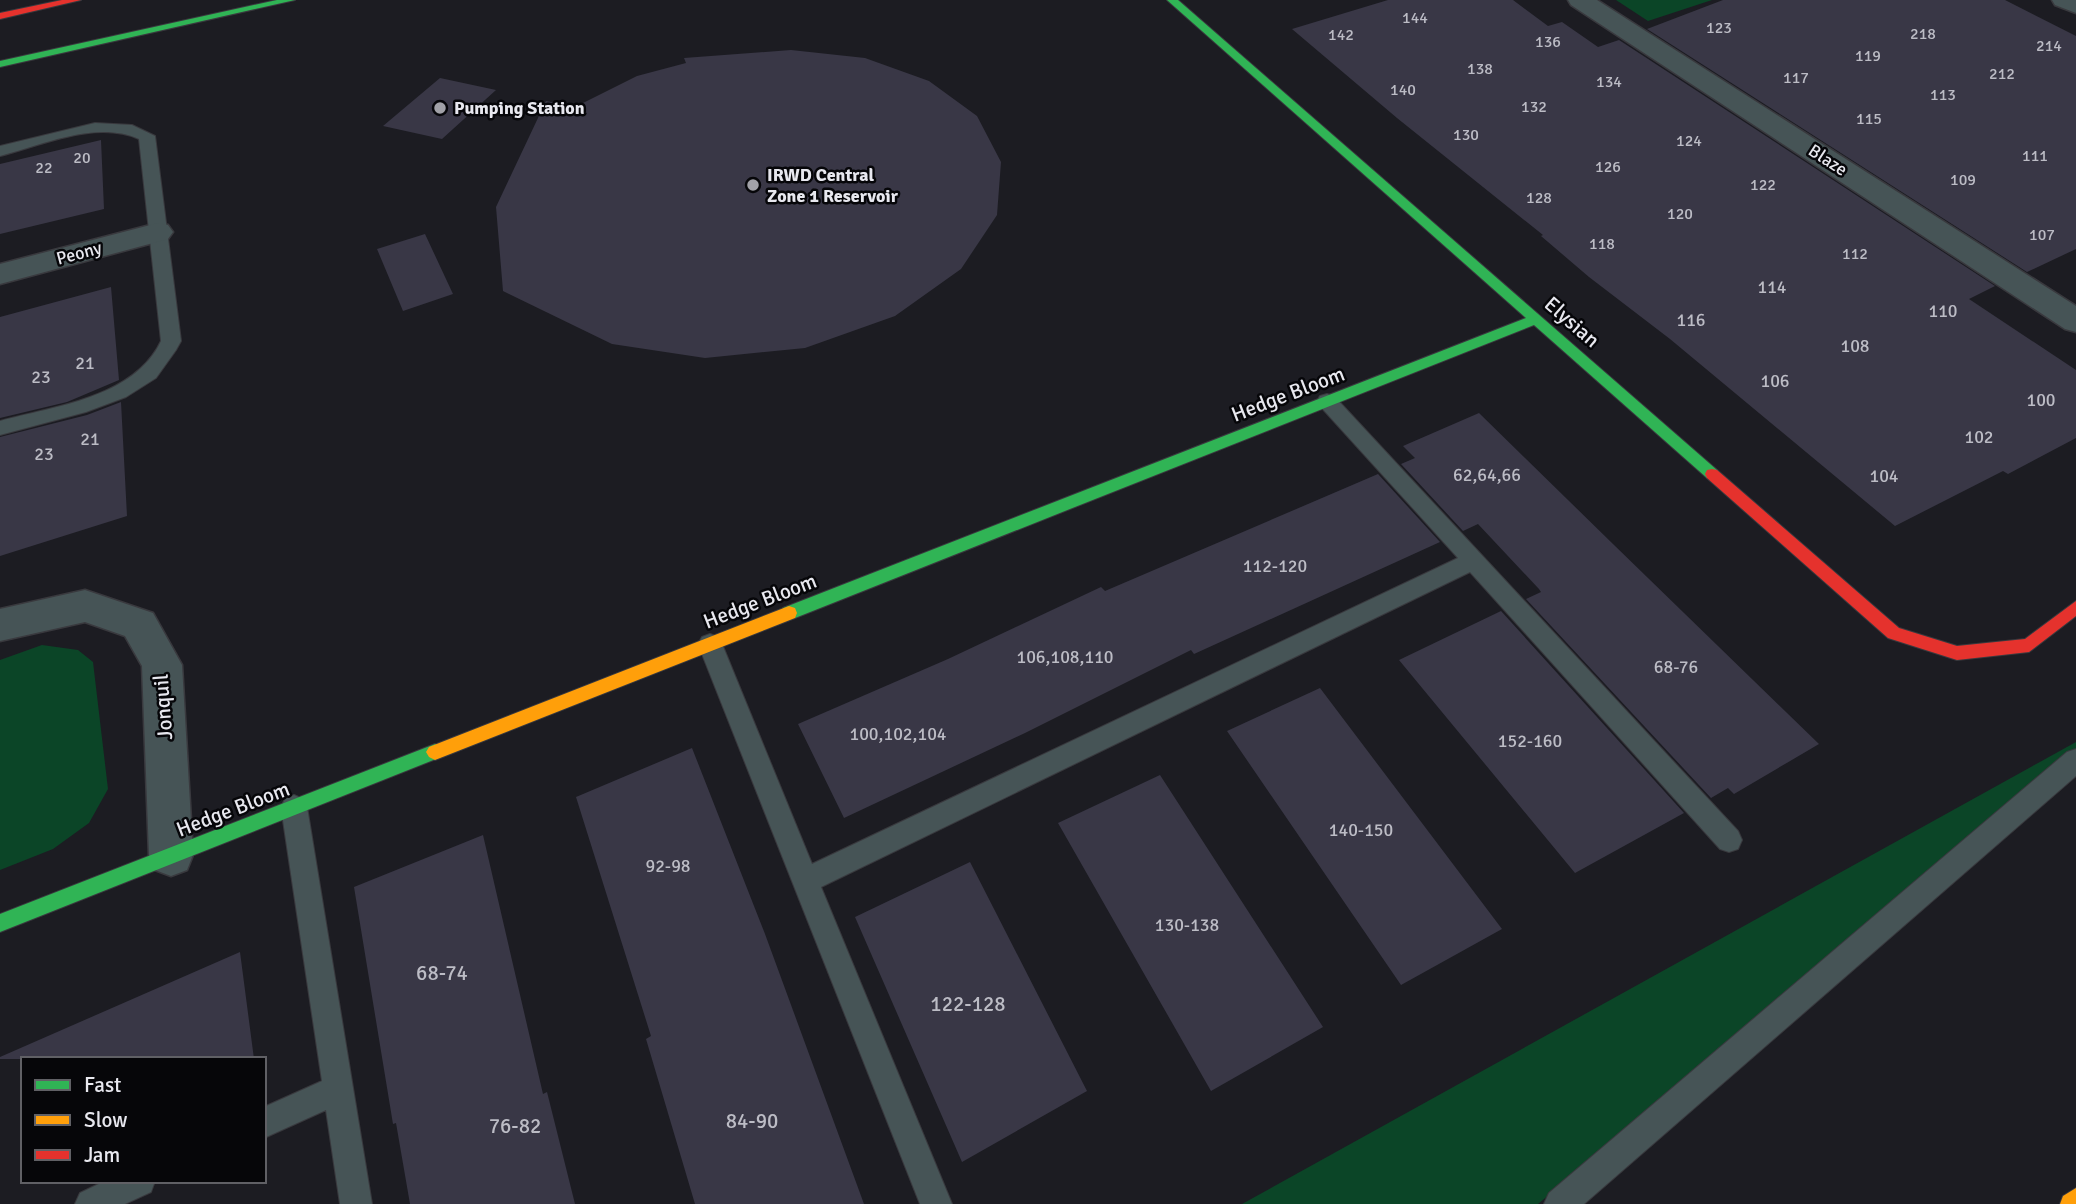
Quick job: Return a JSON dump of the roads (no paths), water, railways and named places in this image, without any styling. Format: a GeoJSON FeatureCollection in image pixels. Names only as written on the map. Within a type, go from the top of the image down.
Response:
{"type":"FeatureCollection","features":[{"type":"Feature","properties":{"kind":"main road"},"geometry":{"type":"LineString","coordinates":[[0,16],[76,0]]}},
{"type":"Feature","properties":{"kind":"main road"},"geometry":{"type":"LineString","coordinates":[[0,64],[290,0]]}},
{"type":"Feature","properties":{"kind":"main road","name":"Elysian"},"geometry":{"type":"LineString","coordinates":[[1172,0],[1894,633],[1956,653],[2029,645],[2076,607]]}},
{"type":"Feature","properties":{"kind":"main road","name":"Hedge Bloom"},"geometry":{"type":"LineString","coordinates":[[0,923],[1536,319]]}},
{"type":"Feature","properties":{"kind":"main road"},"geometry":{"type":"LineString","coordinates":[[2071,1204],[2076,1199]]}},
{"type":"Feature","properties":{"kind":"street","name":"Blaze"},"geometry":{"type":"LineString","coordinates":[[1580,0],[2076,321]]}},
{"type":"Feature","properties":{"kind":"street"},"geometry":{"type":"LineString","coordinates":[[2064,0],[2076,6]]}},
{"type":"Feature","properties":{"kind":"street","name":"Peony"},"geometry":{"type":"LineString","coordinates":[[0,274],[158,232]]}},
{"type":"Feature","properties":{"kind":"street","name":"Jonquil"},"geometry":{"type":"LineString","coordinates":[[0,625],[85,606],[139,624],[162,665],[171,855]]}},
{"type":"Feature","properties":{"kind":"lane"},"geometry":{"type":"LineString","coordinates":[[0,151],[112,125],[135,128],[146,136],[171,341],[163,358],[148,375],[116,393],[0,428]]}},
{"type":"Feature","properties":{"kind":"lane"},"geometry":{"type":"LineString","coordinates":[[1327,401],[1729,840]]}},
{"type":"Feature","properties":{"kind":"lane"},"geometry":{"type":"LineString","coordinates":[[805,881],[1473,561]]}},
{"type":"Feature","properties":{"kind":"lane"},"geometry":{"type":"LineString","coordinates":[[710,644],[936,1204]]}},
{"type":"Feature","properties":{"kind":"lane"},"geometry":{"type":"LineString","coordinates":[[1560,1204],[2076,760]]}},
{"type":"Feature","properties":{"kind":"lane"},"geometry":{"type":"LineString","coordinates":[[293,807],[356,1204]]}},
{"type":"Feature","properties":{"kind":"lane"},"geometry":{"type":"LineString","coordinates":[[266,1123],[338,1089]]}},
{"type":"Feature","properties":{"kind":"lane"},"geometry":{"type":"LineString","coordinates":[[90,1204],[136,1183]]}},
{"type":"Feature","properties":{"kind":"place","name":"Pumping Station"},"geometry":{"type":"Point","coordinates":[440,108]}},
{"type":"Feature","properties":{"kind":"place","name":"IRWD Central Zone 1 Reservoir"},"geometry":{"type":"Point","coordinates":[753,185]}}]}
